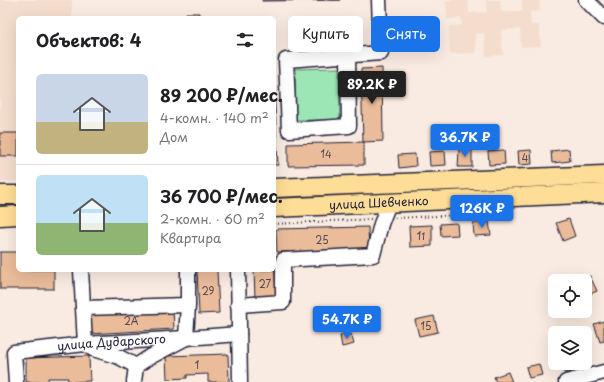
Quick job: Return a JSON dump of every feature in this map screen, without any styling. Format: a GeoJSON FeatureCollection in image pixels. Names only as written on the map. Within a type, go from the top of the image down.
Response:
{"type":"FeatureCollection","features":[{"type":"Feature","properties":{"kind":"main road","name":"улица Шевченко"},"geometry":{"type":"LineString","coordinates":[[276,188],[604,175]]}},
{"type":"Feature","properties":{"kind":"main road","name":"улица Шевченко"},"geometry":{"type":"LineString","coordinates":[[276,208],[386,211],[604,193]]}},
{"type":"Feature","properties":{"kind":"main road"},"geometry":{"type":"LineString","coordinates":[[0,195],[16,195]]}},
{"type":"Feature","properties":{"kind":"main road"},"geometry":{"type":"LineString","coordinates":[[0,216],[16,215]]}},
{"type":"Feature","properties":{"kind":"street"},"geometry":{"type":"LineString","coordinates":[[348,55],[349,126],[289,130],[286,60],[348,55],[381,53],[379,0]]}},
{"type":"Feature","properties":{"kind":"street"},"geometry":{"type":"LineString","coordinates":[[586,0],[604,18]]}},
{"type":"Feature","properties":{"kind":"street"},"geometry":{"type":"LineString","coordinates":[[238,305],[283,302],[282,260],[373,255],[386,211]]}},
{"type":"Feature","properties":{"kind":"street"},"geometry":{"type":"LineString","coordinates":[[81,272],[85,344],[93,349],[119,357],[136,366]]}},
{"type":"Feature","properties":{"kind":"street"},"geometry":{"type":"LineString","coordinates":[[134,382],[136,366],[186,338],[188,272]]}},
{"type":"Feature","properties":{"kind":"street"},"geometry":{"type":"LineString","coordinates":[[238,272],[240,382]]}},
{"type":"Feature","properties":{"kind":"street"},"geometry":{"type":"LineString","coordinates":[[83,308],[188,305]]}},
{"type":"Feature","properties":{"kind":"street","name":"улица Дударского"},"geometry":{"type":"LineString","coordinates":[[16,382],[14,352],[85,344],[239,334]]}},
{"type":"Feature","properties":{"kind":"street"},"geometry":{"type":"LineString","coordinates":[[566,382],[604,372]]}},
{"type":"Feature","properties":{"kind":"path"},"geometry":{"type":"LineString","coordinates":[[276,224],[386,211]]}},
{"type":"Feature","properties":{"kind":"shaded area"},"geometry":{"type":"Polygon","coordinates":[[[0,0],[72,0],[72,16],[16,16],[16,181],[0,182],[0,0]]]}},
{"type":"Feature","properties":{"kind":"shaded area"},"geometry":{"type":"Polygon","coordinates":[[[446,0],[468,0],[469,13],[487,12],[486,0],[500,0],[501,12],[522,11],[522,0],[539,0],[540,11],[530,12],[531,25],[539,25],[541,46],[521,47],[520,29],[501,30],[503,55],[486,56],[484,33],[475,34],[476,53],[450,54],[449,26],[462,25],[461,18],[447,19],[446,0]]]}},
{"type":"Feature","properties":{"kind":"green space"},"geometry":{"type":"Polygon","coordinates":[[[339,68],[340,120],[296,120],[295,69],[339,68]]]}},
{"type":"Feature","properties":{"kind":"building"},"geometry":{"type":"Polygon","coordinates":[[[262,0],[340,0],[262,1],[262,0]]]}},
{"type":"Feature","properties":{"kind":"building"},"geometry":{"type":"Polygon","coordinates":[[[186,13],[199,13],[199,16],[186,16],[186,13]]]}},
{"type":"Feature","properties":{"kind":"building"},"geometry":{"type":"Polygon","coordinates":[[[382,68],[383,141],[363,142],[361,69],[382,68]]]}},
{"type":"Feature","properties":{"kind":"building"},"geometry":{"type":"Polygon","coordinates":[[[276,126],[278,165],[276,165],[276,126]]]}},
{"type":"Feature","properties":{"kind":"building"},"geometry":{"type":"Polygon","coordinates":[[[0,133],[16,133],[16,156],[0,156],[0,133]]]}},
{"type":"Feature","properties":{"kind":"building"},"geometry":{"type":"Polygon","coordinates":[[[364,142],[364,165],[288,166],[288,144],[364,142]]]}},
{"type":"Feature","properties":{"kind":"building"},"geometry":{"type":"Polygon","coordinates":[[[459,149],[472,149],[472,167],[458,167],[459,149]]]}},
{"type":"Feature","properties":{"kind":"building"},"geometry":{"type":"Polygon","coordinates":[[[569,149],[570,161],[552,163],[551,151],[569,149]]]}},
{"type":"Feature","properties":{"kind":"building"},"geometry":{"type":"Polygon","coordinates":[[[504,150],[505,164],[489,165],[488,151],[504,150]]]}},
{"type":"Feature","properties":{"kind":"building"},"geometry":{"type":"Polygon","coordinates":[[[531,150],[532,164],[519,165],[518,151],[531,150]]]}},
{"type":"Feature","properties":{"kind":"building"},"geometry":{"type":"Polygon","coordinates":[[[445,151],[446,165],[430,166],[429,152],[445,151]]]}},
{"type":"Feature","properties":{"kind":"building"},"geometry":{"type":"Polygon","coordinates":[[[415,154],[416,166],[399,168],[398,155],[415,154]]]}},
{"type":"Feature","properties":{"kind":"building"},"geometry":{"type":"Polygon","coordinates":[[[569,219],[575,236],[563,241],[556,223],[569,219]]]}},
{"type":"Feature","properties":{"kind":"building"},"geometry":{"type":"Polygon","coordinates":[[[489,222],[491,235],[474,236],[473,223],[489,222]]]}},
{"type":"Feature","properties":{"kind":"building"},"geometry":{"type":"Polygon","coordinates":[[[457,223],[458,235],[441,236],[440,224],[457,223]]]}},
{"type":"Feature","properties":{"kind":"building"},"geometry":{"type":"Polygon","coordinates":[[[432,225],[432,246],[410,247],[409,226],[432,225]]]}},
{"type":"Feature","properties":{"kind":"building"},"geometry":{"type":"Polygon","coordinates":[[[368,227],[369,250],[277,252],[276,229],[368,227]]]}},
{"type":"Feature","properties":{"kind":"building"},"geometry":{"type":"Polygon","coordinates":[[[0,252],[16,252],[16,272],[54,272],[54,289],[0,289],[0,252]]]}},
{"type":"Feature","properties":{"kind":"building"},"geometry":{"type":"Polygon","coordinates":[[[197,272],[217,272],[219,313],[199,314],[197,272]]]}},
{"type":"Feature","properties":{"kind":"building"},"geometry":{"type":"Polygon","coordinates":[[[254,272],[275,272],[276,299],[255,299],[254,272]]]}},
{"type":"Feature","properties":{"kind":"building"},"geometry":{"type":"Polygon","coordinates":[[[592,280],[597,291],[592,293],[592,280]]]}},
{"type":"Feature","properties":{"kind":"building"},"geometry":{"type":"Polygon","coordinates":[[[173,308],[174,329],[90,334],[89,312],[173,308]]]}},
{"type":"Feature","properties":{"kind":"building"},"geometry":{"type":"Polygon","coordinates":[[[434,316],[438,332],[419,336],[415,320],[434,316]]]}},
{"type":"Feature","properties":{"kind":"building"},"geometry":{"type":"Polygon","coordinates":[[[604,321],[604,341],[600,342],[594,324],[604,321]]]}},
{"type":"Feature","properties":{"kind":"building"},"geometry":{"type":"Polygon","coordinates":[[[351,334],[354,344],[342,347],[340,336],[351,334]]]}},
{"type":"Feature","properties":{"kind":"building"},"geometry":{"type":"Polygon","coordinates":[[[228,354],[229,382],[208,382],[208,374],[187,375],[187,378],[167,379],[166,356],[228,354]]]}},
{"type":"Feature","properties":{"kind":"building"},"geometry":{"type":"Polygon","coordinates":[[[89,356],[90,381],[68,382],[68,378],[48,378],[48,382],[26,382],[26,358],[89,356]]]}},
{"type":"Feature","properties":{"kind":"building"},"geometry":{"type":"Polygon","coordinates":[[[539,364],[542,375],[529,378],[526,367],[539,364]]]}},
{"type":"Feature","properties":{"kind":"building"},"geometry":{"type":"Polygon","coordinates":[[[563,370],[574,370],[564,373],[563,370]]]}},
{"type":"Feature","properties":{"kind":"building"},"geometry":{"type":"Polygon","coordinates":[[[508,372],[512,382],[496,382],[494,377],[508,372]]]}}]}
